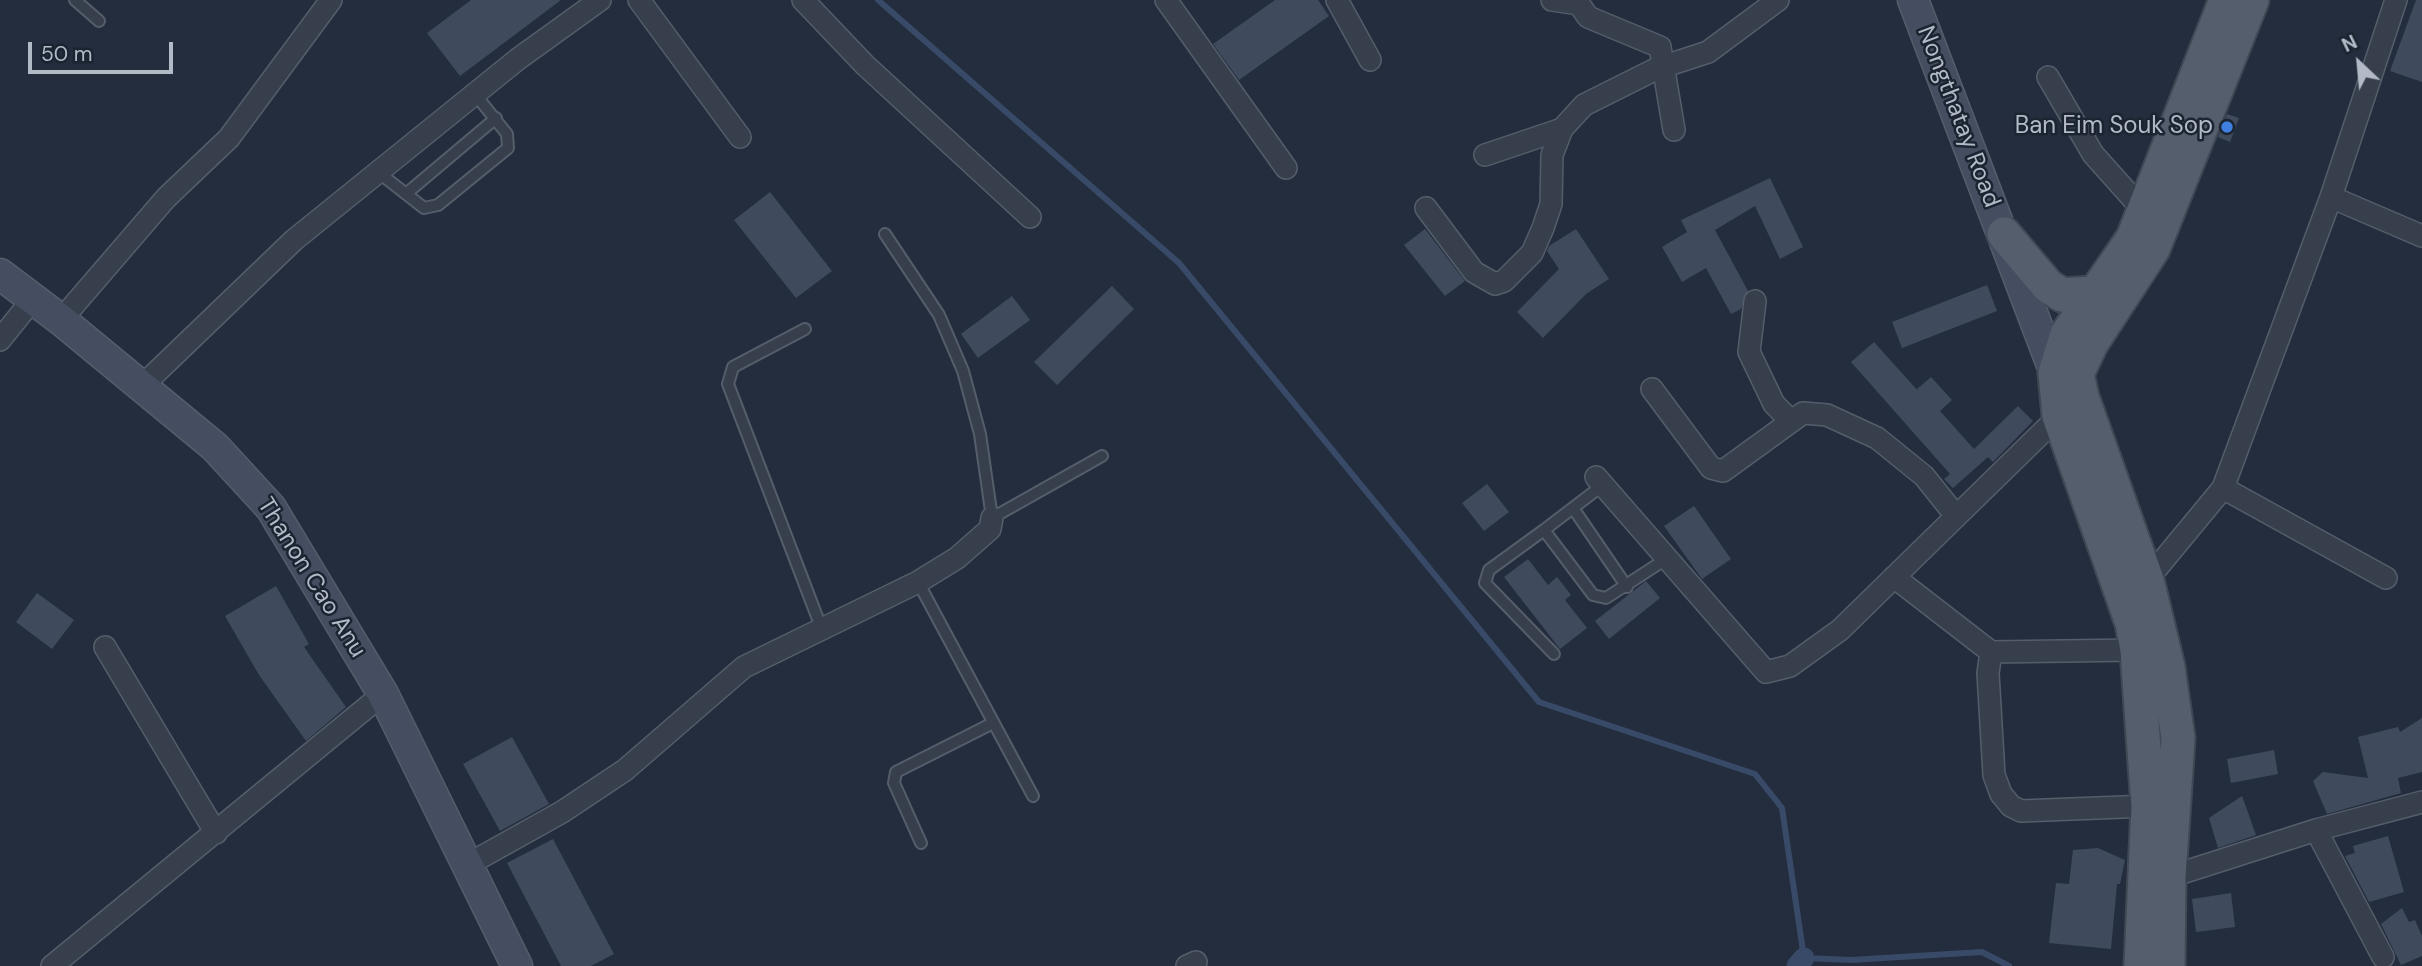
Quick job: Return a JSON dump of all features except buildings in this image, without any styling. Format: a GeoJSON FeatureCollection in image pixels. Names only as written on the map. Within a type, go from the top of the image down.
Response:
{"type":"FeatureCollection","features":[{"type":"Feature","properties":{"kind":"main road"},"geometry":{"type":"LineString","coordinates":[[2168,966],[2155,921],[2137,650],[2132,623],[2059,416],[2066,374],[2092,293],[2133,238],[2226,0]]}},
{"type":"Feature","properties":{"kind":"main road"},"geometry":{"type":"LineString","coordinates":[[2079,339],[2153,250],[2252,0]]}},
{"type":"Feature","properties":{"kind":"main road"},"geometry":{"type":"LineString","coordinates":[[2004,234],[2048,286],[2062,295],[2092,293]]}},
{"type":"Feature","properties":{"kind":"main road"},"geometry":{"type":"LineString","coordinates":[[2066,374],[2082,397],[2147,580],[2168,667],[2178,738],[2169,877],[2141,966]]}},
{"type":"Feature","properties":{"kind":"street"},"geometry":{"type":"LineString","coordinates":[[61,320],[166,198],[229,138],[331,0]]}},
{"type":"Feature","properties":{"kind":"street"},"geometry":{"type":"LineString","coordinates":[[142,386],[294,240],[475,94],[600,0]]}},
{"type":"Feature","properties":{"kind":"street"},"geometry":{"type":"LineString","coordinates":[[639,0],[740,137]]}},
{"type":"Feature","properties":{"kind":"street"},"geometry":{"type":"LineString","coordinates":[[803,0],[865,65],[1030,217]]}},
{"type":"Feature","properties":{"kind":"street"},"geometry":{"type":"LineString","coordinates":[[1166,0],[1286,168]]}},
{"type":"Feature","properties":{"kind":"street"},"geometry":{"type":"LineString","coordinates":[[1337,0],[1370,60]]}},
{"type":"Feature","properties":{"kind":"street"},"geometry":{"type":"LineString","coordinates":[[1552,0],[1579,4],[1588,17],[1658,46],[1674,130]]}},
{"type":"Feature","properties":{"kind":"street"},"geometry":{"type":"LineString","coordinates":[[1426,208],[1474,272],[1495,284],[1504,281],[1532,253],[1551,204],[1552,155],[1562,129],[1584,105],[1664,67],[1708,52],[1778,0]]}},
{"type":"Feature","properties":{"kind":"street","name":"Nongthatay Road"},"geometry":{"type":"LineString","coordinates":[[1913,0],[2004,234]]}},
{"type":"Feature","properties":{"kind":"street"},"geometry":{"type":"LineString","coordinates":[[2147,580],[2223,488],[2331,197],[2396,0]]}},
{"type":"Feature","properties":{"kind":"street"},"geometry":{"type":"LineString","coordinates":[[2048,76],[2093,154],[2143,210]]}},
{"type":"Feature","properties":{"kind":"street"},"geometry":{"type":"LineString","coordinates":[[1485,155],[1562,129]]}},
{"type":"Feature","properties":{"kind":"street"},"geometry":{"type":"LineString","coordinates":[[2331,197],[2422,236]]}},
{"type":"Feature","properties":{"kind":"street"},"geometry":{"type":"LineString","coordinates":[[2004,234],[2043,308],[2079,339]]}},
{"type":"Feature","properties":{"kind":"street"},"geometry":{"type":"LineString","coordinates":[[2004,234],[2066,374]]}},
{"type":"Feature","properties":{"kind":"street","name":"Thanon Cao Anu"},"geometry":{"type":"LineString","coordinates":[[0,274],[61,320],[215,447],[271,508],[383,694],[517,966]]}},
{"type":"Feature","properties":{"kind":"street"},"geometry":{"type":"LineString","coordinates":[[0,340],[33,299]]}},
{"type":"Feature","properties":{"kind":"street"},"geometry":{"type":"LineString","coordinates":[[1755,301],[1749,352],[1774,404],[1791,421]]}},
{"type":"Feature","properties":{"kind":"street"},"geometry":{"type":"LineString","coordinates":[[1652,389],[1711,468],[1723,471],[1803,413],[1826,415],[1877,438],[1924,476],[1956,516]]}},
{"type":"Feature","properties":{"kind":"street"},"geometry":{"type":"LineString","coordinates":[[1599,481],[1766,672],[1790,666],[1840,630],[2059,416]]}},
{"type":"Feature","properties":{"kind":"street"},"geometry":{"type":"LineString","coordinates":[[2223,488],[2386,578]]}},
{"type":"Feature","properties":{"kind":"street"},"geometry":{"type":"LineString","coordinates":[[467,865],[562,812],[625,770],[744,667],[821,627],[918,582],[981,539],[990,529],[992,518]]}},
{"type":"Feature","properties":{"kind":"street"},"geometry":{"type":"LineString","coordinates":[[1894,577],[1991,652],[2137,650]]}},
{"type":"Feature","properties":{"kind":"street"},"geometry":{"type":"LineString","coordinates":[[105,647],[216,833]]}},
{"type":"Feature","properties":{"kind":"street"},"geometry":{"type":"LineString","coordinates":[[1991,652],[1988,673],[1994,775],[2001,794],[2011,806],[2021,811],[2148,806]]}},
{"type":"Feature","properties":{"kind":"street"},"geometry":{"type":"LineString","coordinates":[[52,966],[383,694]]}},
{"type":"Feature","properties":{"kind":"street"},"geometry":{"type":"LineString","coordinates":[[2169,877],[2316,830],[2422,802]]}},
{"type":"Feature","properties":{"kind":"street"},"geometry":{"type":"LineString","coordinates":[[2316,830],[2383,957]]}},
{"type":"Feature","properties":{"kind":"lane"},"geometry":{"type":"LineString","coordinates":[[75,0],[99,21]]}},
{"type":"Feature","properties":{"kind":"lane"},"geometry":{"type":"LineString","coordinates":[[378,172],[424,208],[431,209],[508,148],[507,134],[475,94]]}},
{"type":"Feature","properties":{"kind":"lane"},"geometry":{"type":"LineString","coordinates":[[407,193],[496,118]]}},
{"type":"Feature","properties":{"kind":"lane"},"geometry":{"type":"LineString","coordinates":[[885,234],[939,315],[963,371],[979,434],[992,518],[1102,456]]}},
{"type":"Feature","properties":{"kind":"lane"},"geometry":{"type":"LineString","coordinates":[[805,329],[733,367],[728,384],[821,627]]}},
{"type":"Feature","properties":{"kind":"lane"},"geometry":{"type":"LineString","coordinates":[[1555,654],[1485,583],[1489,570],[1573,508],[1599,481]]}},
{"type":"Feature","properties":{"kind":"lane"},"geometry":{"type":"LineString","coordinates":[[1573,508],[1627,587]]}},
{"type":"Feature","properties":{"kind":"lane"},"geometry":{"type":"LineString","coordinates":[[1544,530],[1597,598],[1606,598],[1627,587],[1666,559]]}},
{"type":"Feature","properties":{"kind":"lane"},"geometry":{"type":"LineString","coordinates":[[918,582],[1033,796]]}},
{"type":"Feature","properties":{"kind":"lane"},"geometry":{"type":"LineString","coordinates":[[921,844],[894,783],[896,772],[993,723]]}},
{"type":"Feature","properties":{"kind":"waterway"},"geometry":{"type":"LineString","coordinates":[[878,0],[1179,263],[1539,702],[1755,774],[1782,808],[1804,958],[1851,960],[1982,952],[2009,966]]}},
{"type":"Feature","properties":{"kind":"waterway"},"geometry":{"type":"LineString","coordinates":[[1797,966],[1804,958]]}},
{"type":"Feature","properties":{"kind":"place","name":"Ban Eim Souk Sop"},"geometry":{"type":"Point","coordinates":[2227,127]}}]}
